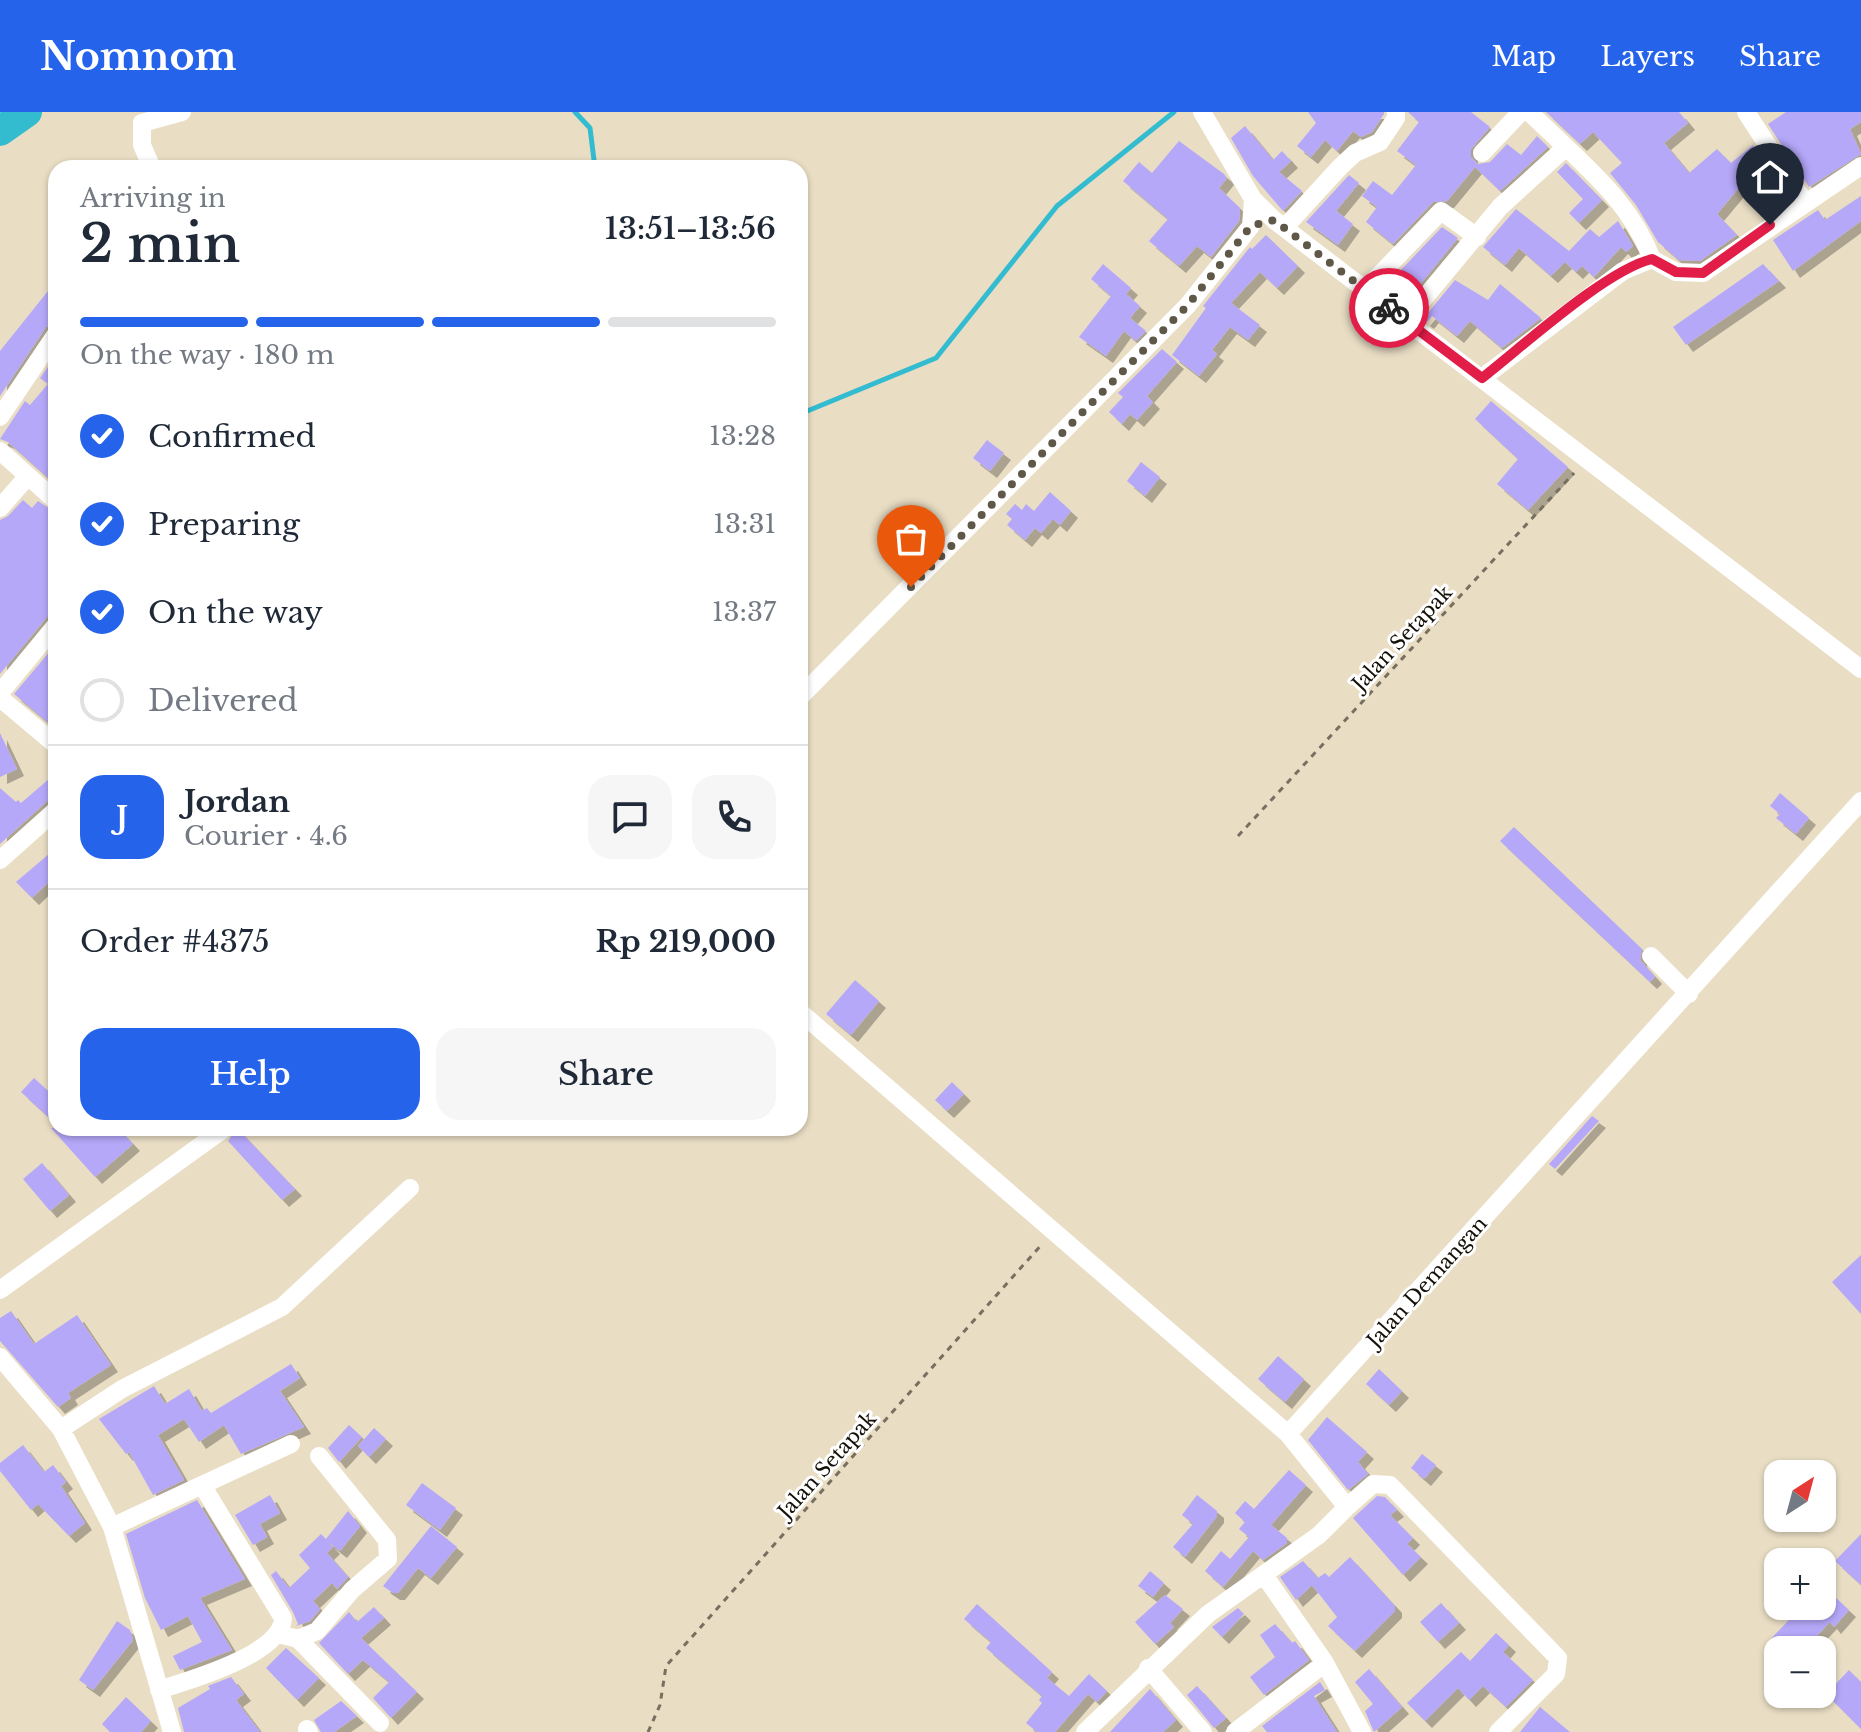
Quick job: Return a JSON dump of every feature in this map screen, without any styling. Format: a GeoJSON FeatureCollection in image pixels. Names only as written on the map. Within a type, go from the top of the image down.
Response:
{"type":"FeatureCollection","features":[{"type":"Feature","properties":{"kind":"street"},"geometry":{"type":"LineString","coordinates":[[149,160],[142,145],[142,123],[182,112]]}},
{"type":"Feature","properties":{"kind":"street"},"geometry":{"type":"LineString","coordinates":[[1202,112],[1253,199],[1279,223],[1861,669]]}},
{"type":"Feature","properties":{"kind":"street"},"geometry":{"type":"LineString","coordinates":[[1251,226],[1279,223],[1355,153],[1380,142],[1396,118],[1396,112]]}},
{"type":"Feature","properties":{"kind":"street"},"geometry":{"type":"LineString","coordinates":[[1482,153],[1521,112]]}},
{"type":"Feature","properties":{"kind":"street"},"geometry":{"type":"LineString","coordinates":[[1529,112],[1620,201],[1643,236],[1652,259],[1676,272],[1703,273],[1804,201],[1861,166]]}},
{"type":"Feature","properties":{"kind":"street"},"geometry":{"type":"LineString","coordinates":[[1746,112],[1804,201]]}},
{"type":"Feature","properties":{"kind":"street"},"geometry":{"type":"LineString","coordinates":[[1406,320],[1500,207],[1566,147]]}},
{"type":"Feature","properties":{"kind":"street"},"geometry":{"type":"LineString","coordinates":[[808,689],[1188,305],[1251,226],[1253,199]]}},
{"type":"Feature","properties":{"kind":"street"},"geometry":{"type":"LineString","coordinates":[[1365,290],[1441,211],[1477,237]]}},
{"type":"Feature","properties":{"kind":"street"},"geometry":{"type":"LineString","coordinates":[[1482,378],[1623,271],[1652,259]]}},
{"type":"Feature","properties":{"kind":"street"},"geometry":{"type":"LineString","coordinates":[[0,417],[48,352]]}},
{"type":"Feature","properties":{"kind":"street"},"geometry":{"type":"LineString","coordinates":[[0,451],[48,494]]}},
{"type":"Feature","properties":{"kind":"street"},"geometry":{"type":"LineString","coordinates":[[0,508],[28,476]]}},
{"type":"Feature","properties":{"kind":"street"},"geometry":{"type":"LineString","coordinates":[[48,635],[0,695],[48,738]]}},
{"type":"Feature","properties":{"kind":"street","name":"Jalan Demangan"},"geometry":{"type":"LineString","coordinates":[[1288,1434],[1406,1307],[1597,1089],[1689,994],[1861,801]]}},
{"type":"Feature","properties":{"kind":"street"},"geometry":{"type":"LineString","coordinates":[[0,860],[48,817]]}},
{"type":"Feature","properties":{"kind":"street"},"geometry":{"type":"LineString","coordinates":[[1651,956],[1689,994]]}},
{"type":"Feature","properties":{"kind":"street"},"geometry":{"type":"LineString","coordinates":[[808,1019],[1288,1434],[1347,1507]]}},
{"type":"Feature","properties":{"kind":"street"},"geometry":{"type":"LineString","coordinates":[[0,1290],[214,1136]]}},
{"type":"Feature","properties":{"kind":"street"},"geometry":{"type":"LineString","coordinates":[[61,1429],[141,1378],[282,1307],[410,1188]]}},
{"type":"Feature","properties":{"kind":"street"},"geometry":{"type":"LineString","coordinates":[[0,1357],[61,1429],[112,1527],[172,1732]]}},
{"type":"Feature","properties":{"kind":"street"},"geometry":{"type":"LineString","coordinates":[[112,1527],[291,1444]]}},
{"type":"Feature","properties":{"kind":"street"},"geometry":{"type":"LineString","coordinates":[[298,1639],[317,1631],[352,1590],[388,1559],[390,1550],[387,1540],[319,1456]]}},
{"type":"Feature","properties":{"kind":"street"},"geometry":{"type":"LineString","coordinates":[[1085,1732],[1148,1668],[1220,1604],[1319,1535],[1373,1484],[1390,1485],[1558,1658],[1556,1674],[1498,1732]]}},
{"type":"Feature","properties":{"kind":"street"},"geometry":{"type":"LineString","coordinates":[[159,1690],[225,1667],[279,1634],[283,1618],[202,1485]]}},
{"type":"Feature","properties":{"kind":"street"},"geometry":{"type":"LineString","coordinates":[[1264,1575],[1325,1663],[1362,1732]]}},
{"type":"Feature","properties":{"kind":"street"},"geometry":{"type":"LineString","coordinates":[[279,1634],[298,1639],[380,1723]]}},
{"type":"Feature","properties":{"kind":"street"},"geometry":{"type":"LineString","coordinates":[[1246,1728],[1325,1663]]}},
{"type":"Feature","properties":{"kind":"street"},"geometry":{"type":"LineString","coordinates":[[1148,1668],[1203,1732]]}},
{"type":"Feature","properties":{"kind":"path","name":"Jalan Setapak"},"geometry":{"type":"LineString","coordinates":[[1238,836],[1587,458]]}},
{"type":"Feature","properties":{"kind":"path","name":"Jalan Setapak"},"geometry":{"type":"LineString","coordinates":[[648,1732],[660,1705],[666,1666],[1054,1232]]}},
{"type":"Feature","properties":{"kind":"building"},"geometry":{"type":"Polygon","coordinates":[[[1308,112],[1384,114],[1372,132],[1361,137],[1353,131],[1337,151],[1325,140],[1311,157],[1297,146],[1316,123],[1308,112]]]}},
{"type":"Feature","properties":{"kind":"building"},"geometry":{"type":"Polygon","coordinates":[[[1408,112],[1471,112],[1490,127],[1471,149],[1471,157],[1478,164],[1490,162],[1507,144],[1521,155],[1537,136],[1548,147],[1500,191],[1475,167],[1447,201],[1433,202],[1393,244],[1366,222],[1377,207],[1362,196],[1373,181],[1392,195],[1416,165],[1397,151],[1419,122],[1408,112]]]}},
{"type":"Feature","properties":{"kind":"building"},"geometry":{"type":"Polygon","coordinates":[[[1546,112],[1679,112],[1688,123],[1664,143],[1689,173],[1717,149],[1731,163],[1753,145],[1789,200],[1773,211],[1747,178],[1717,214],[1737,235],[1700,261],[1679,260],[1658,242],[1636,205],[1610,173],[1622,163],[1593,132],[1580,144],[1546,112]]]}},
{"type":"Feature","properties":{"kind":"building"},"geometry":{"type":"Polygon","coordinates":[[[1786,112],[1861,112],[1861,122],[1850,129],[1861,154],[1809,187],[1768,124],[1786,112]]]}},
{"type":"Feature","properties":{"kind":"building"},"geometry":{"type":"Polygon","coordinates":[[[1245,126],[1273,160],[1282,151],[1291,161],[1279,172],[1302,191],[1283,211],[1253,176],[1231,138],[1245,126]]]}},
{"type":"Feature","properties":{"kind":"building"},"geometry":{"type":"Polygon","coordinates":[[[1179,141],[1224,174],[1227,178],[1219,188],[1240,208],[1239,221],[1211,257],[1197,246],[1179,266],[1149,241],[1168,219],[1123,181],[1139,162],[1152,173],[1179,141]]]}},
{"type":"Feature","properties":{"kind":"building"},"geometry":{"type":"Polygon","coordinates":[[[1566,163],[1602,200],[1579,223],[1569,213],[1583,199],[1557,172],[1566,163]]]}},
{"type":"Feature","properties":{"kind":"building"},"geometry":{"type":"Polygon","coordinates":[[[1349,175],[1359,183],[1336,211],[1353,224],[1338,245],[1306,222],[1349,175]]]}},
{"type":"Feature","properties":{"kind":"building"},"geometry":{"type":"Polygon","coordinates":[[[1861,196],[1861,221],[1793,271],[1773,240],[1818,210],[1825,220],[1861,196]]]}},
{"type":"Feature","properties":{"kind":"building"},"geometry":{"type":"Polygon","coordinates":[[[1516,209],[1569,251],[1590,229],[1599,237],[1618,221],[1633,246],[1626,252],[1621,247],[1594,277],[1582,266],[1576,272],[1565,262],[1551,276],[1519,248],[1505,265],[1483,247],[1516,209]]]}},
{"type":"Feature","properties":{"kind":"building"},"geometry":{"type":"Polygon","coordinates":[[[1442,227],[1458,238],[1417,288],[1398,273],[1442,227]]]}},
{"type":"Feature","properties":{"kind":"building"},"geometry":{"type":"Polygon","coordinates":[[[1266,235],[1298,266],[1277,288],[1260,272],[1231,303],[1260,325],[1248,340],[1230,327],[1212,350],[1217,354],[1199,376],[1172,355],[1206,308],[1203,306],[1250,247],[1252,249],[1266,235]]]}},
{"type":"Feature","properties":{"kind":"building"},"geometry":{"type":"Polygon","coordinates":[[[1103,264],[1131,288],[1126,294],[1140,306],[1130,318],[1146,331],[1136,341],[1124,331],[1106,356],[1079,337],[1111,296],[1091,279],[1103,264]]]}},
{"type":"Feature","properties":{"kind":"building"},"geometry":{"type":"Polygon","coordinates":[[[1763,264],[1779,281],[1686,345],[1673,327],[1763,264]]]}},
{"type":"Feature","properties":{"kind":"building"},"geometry":{"type":"Polygon","coordinates":[[[1455,280],[1488,300],[1500,284],[1541,318],[1502,348],[1470,321],[1457,336],[1432,316],[1427,322],[1423,319],[1455,280]]]}},
{"type":"Feature","properties":{"kind":"building"},"geometry":{"type":"Polygon","coordinates":[[[48,291],[48,326],[0,396],[0,351],[48,291]]]}},
{"type":"Feature","properties":{"kind":"building"},"geometry":{"type":"Polygon","coordinates":[[[1162,349],[1177,362],[1147,396],[1153,402],[1137,420],[1130,414],[1122,424],[1109,412],[1123,397],[1118,393],[1162,349]]]}},
{"type":"Feature","properties":{"kind":"building"},"geometry":{"type":"Polygon","coordinates":[[[48,367],[48,384],[40,378],[48,367]]]}},
{"type":"Feature","properties":{"kind":"building"},"geometry":{"type":"Polygon","coordinates":[[[48,384],[48,478],[8,442],[0,439],[25,401],[30,405],[48,384]]]}},
{"type":"Feature","properties":{"kind":"building"},"geometry":{"type":"Polygon","coordinates":[[[1491,401],[1568,467],[1528,510],[1497,484],[1518,459],[1475,419],[1491,401]]]}},
{"type":"Feature","properties":{"kind":"building"},"geometry":{"type":"Polygon","coordinates":[[[987,440],[1004,453],[990,471],[973,458],[987,440]]]}},
{"type":"Feature","properties":{"kind":"building"},"geometry":{"type":"Polygon","coordinates":[[[1141,462],[1160,477],[1145,496],[1127,481],[1141,462]]]}},
{"type":"Feature","properties":{"kind":"building"},"geometry":{"type":"Polygon","coordinates":[[[1050,492],[1071,511],[1060,525],[1053,519],[1041,533],[1035,528],[1025,540],[1007,525],[1012,519],[1006,514],[1015,504],[1022,510],[1026,504],[1034,511],[1050,492]]]}},
{"type":"Feature","properties":{"kind":"building"},"geometry":{"type":"Polygon","coordinates":[[[23,500],[32,508],[38,501],[48,508],[48,617],[0,674],[0,520],[23,500]]]}},
{"type":"Feature","properties":{"kind":"building"},"geometry":{"type":"Polygon","coordinates":[[[48,654],[48,722],[14,694],[48,654]]]}},
{"type":"Feature","properties":{"kind":"building"},"geometry":{"type":"Polygon","coordinates":[[[0,733],[17,769],[0,777],[0,733]]]}},
{"type":"Feature","properties":{"kind":"building"},"geometry":{"type":"Polygon","coordinates":[[[48,780],[48,800],[0,844],[0,788],[21,803],[48,780]]]}},
{"type":"Feature","properties":{"kind":"building"},"geometry":{"type":"Polygon","coordinates":[[[1780,793],[1809,818],[1796,834],[1776,818],[1780,814],[1770,806],[1780,793]]]}},
{"type":"Feature","properties":{"kind":"building"},"geometry":{"type":"Polygon","coordinates":[[[1514,827],[1642,949],[1640,960],[1655,977],[1650,982],[1500,841],[1514,827]]]}},
{"type":"Feature","properties":{"kind":"building"},"geometry":{"type":"Polygon","coordinates":[[[48,855],[48,883],[32,898],[16,882],[48,855]]]}},
{"type":"Feature","properties":{"kind":"building"},"geometry":{"type":"Polygon","coordinates":[[[855,980],[879,1001],[851,1035],[826,1014],[855,980]]]}},
{"type":"Feature","properties":{"kind":"building"},"geometry":{"type":"Polygon","coordinates":[[[34,1078],[48,1091],[48,1117],[21,1092],[34,1078]]]}},
{"type":"Feature","properties":{"kind":"building"},"geometry":{"type":"Polygon","coordinates":[[[952,1082],[964,1094],[947,1111],[935,1100],[952,1082]]]}},
{"type":"Feature","properties":{"kind":"building"},"geometry":{"type":"Polygon","coordinates":[[[1592,1116],[1599,1121],[1555,1169],[1549,1164],[1592,1116]]]}},
{"type":"Feature","properties":{"kind":"building"},"geometry":{"type":"Polygon","coordinates":[[[58,1136],[126,1136],[133,1144],[95,1177],[58,1136]]]}},
{"type":"Feature","properties":{"kind":"building"},"geometry":{"type":"Polygon","coordinates":[[[231,1136],[245,1136],[295,1189],[282,1200],[228,1141],[231,1136]]]}},
{"type":"Feature","properties":{"kind":"building"},"geometry":{"type":"Polygon","coordinates":[[[42,1163],[69,1195],[50,1211],[23,1179],[42,1163]]]}},
{"type":"Feature","properties":{"kind":"building"},"geometry":{"type":"Polygon","coordinates":[[[1861,1255],[1861,1314],[1832,1282],[1861,1255]]]}},
{"type":"Feature","properties":{"kind":"building"},"geometry":{"type":"Polygon","coordinates":[[[11,1311],[34,1344],[77,1315],[111,1365],[68,1393],[71,1398],[58,1407],[0,1341],[0,1318],[11,1311]]]}},
{"type":"Feature","properties":{"kind":"building"},"geometry":{"type":"Polygon","coordinates":[[[1278,1356],[1304,1379],[1285,1402],[1258,1379],[1278,1356]]]}},
{"type":"Feature","properties":{"kind":"building"},"geometry":{"type":"Polygon","coordinates":[[[291,1364],[300,1378],[280,1391],[304,1427],[241,1454],[224,1425],[199,1442],[184,1419],[158,1435],[184,1480],[153,1495],[129,1452],[126,1454],[99,1419],[154,1386],[165,1404],[189,1389],[202,1411],[207,1408],[211,1413],[291,1364]]]}},
{"type":"Feature","properties":{"kind":"building"},"geometry":{"type":"Polygon","coordinates":[[[1379,1369],[1402,1391],[1389,1405],[1366,1384],[1379,1369]]]}},
{"type":"Feature","properties":{"kind":"building"},"geometry":{"type":"Polygon","coordinates":[[[1327,1417],[1367,1452],[1358,1462],[1368,1474],[1348,1490],[1308,1440],[1327,1417]]]}},
{"type":"Feature","properties":{"kind":"building"},"geometry":{"type":"Polygon","coordinates":[[[349,1425],[362,1437],[339,1462],[328,1448],[349,1425]]]}},
{"type":"Feature","properties":{"kind":"building"},"geometry":{"type":"Polygon","coordinates":[[[374,1428],[386,1439],[369,1457],[358,1446],[374,1428]]]}},
{"type":"Feature","properties":{"kind":"building"},"geometry":{"type":"Polygon","coordinates":[[[23,1445],[44,1472],[53,1465],[66,1482],[61,1486],[85,1523],[69,1536],[38,1504],[31,1510],[0,1471],[0,1463],[23,1445]]]}},
{"type":"Feature","properties":{"kind":"building"},"geometry":{"type":"Polygon","coordinates":[[[1422,1454],[1436,1465],[1424,1479],[1411,1468],[1422,1454]]]}},
{"type":"Feature","properties":{"kind":"building"},"geometry":{"type":"Polygon","coordinates":[[[1289,1470],[1306,1485],[1271,1525],[1287,1538],[1287,1543],[1263,1560],[1253,1551],[1223,1587],[1205,1571],[1221,1551],[1230,1559],[1249,1537],[1239,1529],[1245,1522],[1235,1513],[1245,1501],[1254,1509],[1289,1470]]]}},
{"type":"Feature","properties":{"kind":"building"},"geometry":{"type":"Polygon","coordinates":[[[422,1483],[456,1508],[440,1530],[406,1505],[422,1483]]]}},
{"type":"Feature","properties":{"kind":"building"},"geometry":{"type":"Polygon","coordinates":[[[270,1495],[280,1513],[260,1524],[267,1537],[253,1545],[235,1515],[270,1495]]]}},
{"type":"Feature","properties":{"kind":"building"},"geometry":{"type":"Polygon","coordinates":[[[1197,1495],[1217,1511],[1217,1516],[1185,1557],[1173,1547],[1193,1524],[1182,1515],[1197,1495]]]}},
{"type":"Feature","properties":{"kind":"building"},"geometry":{"type":"Polygon","coordinates":[[[1377,1496],[1385,1497],[1397,1510],[1390,1515],[1413,1538],[1407,1544],[1421,1557],[1403,1575],[1353,1518],[1377,1496]]]}},
{"type":"Feature","properties":{"kind":"building"},"geometry":{"type":"Polygon","coordinates":[[[197,1500],[245,1579],[200,1598],[232,1650],[180,1670],[173,1656],[202,1642],[188,1616],[161,1630],[145,1598],[126,1534],[197,1500]]]}},
{"type":"Feature","properties":{"kind":"building"},"geometry":{"type":"Polygon","coordinates":[[[348,1511],[360,1526],[340,1551],[327,1541],[333,1547],[327,1553],[348,1577],[337,1589],[332,1583],[313,1601],[320,1609],[310,1621],[296,1626],[293,1612],[271,1575],[276,1571],[289,1588],[310,1568],[299,1555],[321,1534],[326,1539],[348,1511]]]}},
{"type":"Feature","properties":{"kind":"building"},"geometry":{"type":"Polygon","coordinates":[[[431,1526],[457,1547],[431,1578],[418,1568],[398,1593],[393,1593],[383,1586],[431,1526]]]}},
{"type":"Feature","properties":{"kind":"building"},"geometry":{"type":"Polygon","coordinates":[[[1861,1534],[1861,1585],[1836,1560],[1861,1534]]]}},
{"type":"Feature","properties":{"kind":"building"},"geometry":{"type":"Polygon","coordinates":[[[1350,1557],[1395,1606],[1395,1611],[1355,1651],[1328,1626],[1337,1617],[1312,1585],[1296,1600],[1280,1577],[1303,1561],[1318,1578],[1325,1573],[1329,1577],[1350,1557]]]}},
{"type":"Feature","properties":{"kind":"building"},"geometry":{"type":"Polygon","coordinates":[[[1150,1571],[1164,1583],[1153,1597],[1138,1586],[1150,1571]]]}},
{"type":"Feature","properties":{"kind":"building"},"geometry":{"type":"Polygon","coordinates":[[[1165,1595],[1183,1609],[1170,1623],[1174,1627],[1155,1644],[1135,1622],[1165,1595]]]}},
{"type":"Feature","properties":{"kind":"building"},"geometry":{"type":"Polygon","coordinates":[[[1836,1598],[1849,1610],[1834,1627],[1830,1622],[1816,1636],[1774,1636],[1789,1620],[1836,1620],[1836,1598]]]}},
{"type":"Feature","properties":{"kind":"building"},"geometry":{"type":"Polygon","coordinates":[[[1441,1603],[1459,1623],[1438,1642],[1420,1622],[1441,1603]]]}},
{"type":"Feature","properties":{"kind":"building"},"geometry":{"type":"Polygon","coordinates":[[[977,1604],[1052,1672],[1047,1678],[1069,1696],[1089,1674],[1107,1691],[1097,1702],[1088,1694],[1055,1732],[1037,1732],[1026,1723],[1042,1703],[1039,1700],[1042,1696],[986,1648],[991,1642],[964,1619],[977,1604]]]}},
{"type":"Feature","properties":{"kind":"building"},"geometry":{"type":"Polygon","coordinates":[[[374,1607],[384,1618],[361,1638],[417,1692],[391,1718],[373,1698],[389,1682],[363,1660],[348,1674],[319,1643],[349,1612],[357,1622],[374,1607]]]}},
{"type":"Feature","properties":{"kind":"building"},"geometry":{"type":"Polygon","coordinates":[[[1238,1608],[1244,1614],[1222,1637],[1212,1627],[1238,1608]]]}},
{"type":"Feature","properties":{"kind":"building"},"geometry":{"type":"Polygon","coordinates":[[[117,1621],[130,1630],[133,1640],[93,1690],[79,1680],[117,1621]]]}},
{"type":"Feature","properties":{"kind":"building"},"geometry":{"type":"Polygon","coordinates":[[[1275,1624],[1292,1643],[1295,1641],[1309,1660],[1264,1695],[1250,1677],[1275,1657],[1260,1635],[1275,1624]]]}},
{"type":"Feature","properties":{"kind":"building"},"geometry":{"type":"Polygon","coordinates":[[[1496,1633],[1509,1645],[1503,1652],[1533,1680],[1506,1707],[1483,1686],[1469,1700],[1458,1688],[1425,1721],[1407,1703],[1461,1652],[1470,1661],[1496,1633]]]}},
{"type":"Feature","properties":{"kind":"building"},"geometry":{"type":"Polygon","coordinates":[[[286,1648],[319,1678],[297,1700],[266,1668],[286,1648]]]}},
{"type":"Feature","properties":{"kind":"building"},"geometry":{"type":"Polygon","coordinates":[[[1369,1669],[1402,1707],[1374,1732],[1365,1711],[1373,1704],[1355,1682],[1369,1669]]]}},
{"type":"Feature","properties":{"kind":"building"},"geometry":{"type":"Polygon","coordinates":[[[1849,1670],[1861,1682],[1861,1729],[1836,1704],[1836,1684],[1849,1670]]]}},
{"type":"Feature","properties":{"kind":"building"},"geometry":{"type":"Polygon","coordinates":[[[231,1677],[244,1694],[236,1700],[260,1732],[184,1732],[178,1708],[210,1689],[208,1686],[231,1677]]]}},
{"type":"Feature","properties":{"kind":"building"},"geometry":{"type":"Polygon","coordinates":[[[1320,1682],[1325,1690],[1314,1696],[1337,1732],[1267,1732],[1262,1726],[1320,1682]]]}},
{"type":"Feature","properties":{"kind":"building"},"geometry":{"type":"Polygon","coordinates":[[[1197,1686],[1226,1718],[1214,1728],[1187,1695],[1197,1686]]]}},
{"type":"Feature","properties":{"kind":"building"},"geometry":{"type":"Polygon","coordinates":[[[1150,1689],[1176,1720],[1163,1732],[1110,1732],[1150,1689]]]}},
{"type":"Feature","properties":{"kind":"building"},"geometry":{"type":"Polygon","coordinates":[[[126,1697],[151,1721],[141,1732],[110,1732],[102,1724],[126,1697]]]}},
{"type":"Feature","properties":{"kind":"building"},"geometry":{"type":"Polygon","coordinates":[[[341,1701],[357,1716],[334,1732],[321,1732],[314,1720],[341,1701]]]}},
{"type":"Feature","properties":{"kind":"building"},"geometry":{"type":"Polygon","coordinates":[[[1540,1707],[1570,1732],[1520,1732],[1540,1707]]]}},
{"type":"Feature","properties":{"kind":"waterway"},"geometry":{"type":"LineString","coordinates":[[0,131],[27,112]]}},
{"type":"Feature","properties":{"kind":"waterway"},"geometry":{"type":"LineString","coordinates":[[575,112],[590,128],[594,160]]}},
{"type":"Feature","properties":{"kind":"waterway"},"geometry":{"type":"LineString","coordinates":[[808,411],[936,358],[1057,206],[1174,112]]}},
{"type":"Feature","properties":{"kind":"way so far"},"geometry":{"type":"LineString","coordinates":[[911,587],[1188,305],[1251,226],[1274,220],[1389,308]]}},
{"type":"Feature","properties":{"kind":"route"},"geometry":{"type":"LineString","coordinates":[[1389,308],[1482,378],[1595,291],[1639,262],[1652,259],[1676,272],[1691,276],[1703,273],[1770,225]]}}]}
